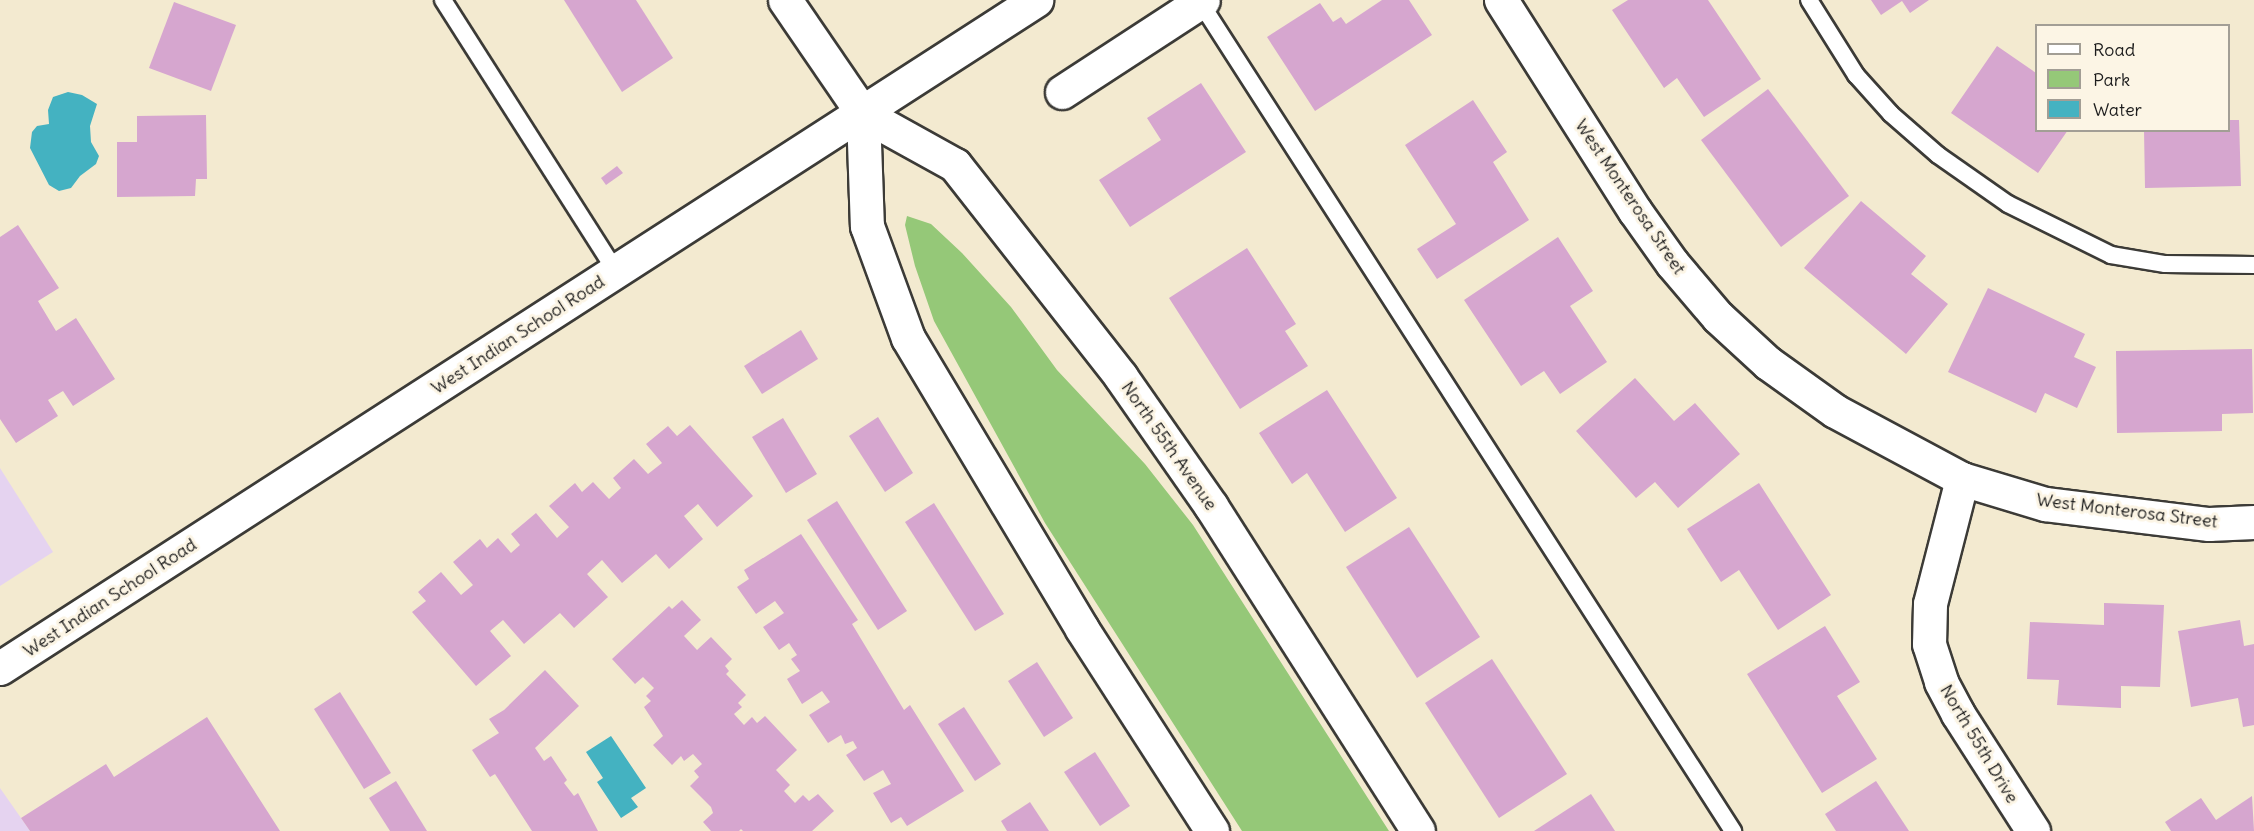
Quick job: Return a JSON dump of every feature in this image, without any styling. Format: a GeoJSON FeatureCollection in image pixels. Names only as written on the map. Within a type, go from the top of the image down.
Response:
{"type":"FeatureCollection","features":[{"type":"Feature","properties":{"kind":"street","name":"North 55th Avenue"},"geometry":{"type":"LineString","coordinates":[[785,0],[863,114],[955,165],[1086,331],[1211,506],[1418,831]]}},
{"type":"Feature","properties":{"kind":"street","name":"West Indian School Road"},"geometry":{"type":"LineString","coordinates":[[0,668],[863,114],[1036,0]]}},
{"type":"Feature","properties":{"kind":"street","name":"West Monterosa Street"},"geometry":{"type":"LineString","coordinates":[[1501,0],[1635,211],[1672,263],[1718,317],[1768,363],[1835,411],[1962,479],[2045,504],[2209,524],[2254,522]]}},
{"type":"Feature","properties":{"kind":"street"},"geometry":{"type":"LineString","coordinates":[[1062,92],[1201,1]]}},
{"type":"Feature","properties":{"kind":"street"},"geometry":{"type":"LineString","coordinates":[[863,114],[867,226],[908,338],[1082,629],[1212,831]]}},
{"type":"Feature","properties":{"kind":"street","name":"North 55th Drive"},"geometry":{"type":"LineString","coordinates":[[1962,479],[1930,604],[1929,644],[1941,682],[1958,714],[2033,831]]}},
{"type":"Feature","properties":{"kind":"lane"},"geometry":{"type":"LineString","coordinates":[[443,0],[616,272]]}},
{"type":"Feature","properties":{"kind":"lane"},"geometry":{"type":"LineString","coordinates":[[1809,0],[1856,75],[1891,114],[1938,154],[2008,204],[2111,255],[2165,264],[2254,265]]}},
{"type":"Feature","properties":{"kind":"lane"},"geometry":{"type":"LineString","coordinates":[[1201,1],[1733,831]]}},
{"type":"Feature","properties":{"kind":"shaded area"},"geometry":{"type":"Polygon","coordinates":[[[0,468],[53,552],[0,586],[0,468]]]}},
{"type":"Feature","properties":{"kind":"shaded area"},"geometry":{"type":"Polygon","coordinates":[[[0,788],[21,818],[30,831],[0,831],[0,788]]]}},
{"type":"Feature","properties":{"kind":"green space"},"geometry":{"type":"Polygon","coordinates":[[[907,216],[931,224],[962,253],[1011,307],[1057,370],[1145,464],[1193,525],[1389,831],[1242,831],[1045,523],[934,321],[915,266],[905,225],[907,216]]]}},
{"type":"Feature","properties":{"kind":"water"},"geometry":{"type":"Polygon","coordinates":[[[68,92],[82,95],[97,104],[90,126],[91,142],[99,156],[96,164],[80,176],[71,188],[59,191],[49,185],[30,148],[32,132],[37,126],[49,124],[48,110],[53,97],[68,92]]]}},
{"type":"Feature","properties":{"kind":"water"},"geometry":{"type":"Polygon","coordinates":[[[611,736],[646,788],[631,798],[638,807],[621,818],[597,782],[603,778],[586,752],[611,736]]]}},
{"type":"Feature","properties":{"kind":"building"},"geometry":{"type":"Polygon","coordinates":[[[564,0],[636,0],[673,58],[622,92],[564,0]]]}},
{"type":"Feature","properties":{"kind":"building"},"geometry":{"type":"Polygon","coordinates":[[[1382,0],[1409,0],[1432,35],[1315,111],[1267,37],[1320,3],[1333,22],[1341,17],[1346,24],[1382,0]]]}},
{"type":"Feature","properties":{"kind":"building"},"geometry":{"type":"Polygon","coordinates":[[[1628,0],[1708,0],[1761,79],[1704,117],[1677,78],[1664,88],[1612,10],[1628,0]]]}},
{"type":"Feature","properties":{"kind":"building"},"geometry":{"type":"Polygon","coordinates":[[[1871,0],[1929,0],[1910,13],[1902,1],[1881,15],[1871,0]]]}},
{"type":"Feature","properties":{"kind":"building"},"geometry":{"type":"Polygon","coordinates":[[[174,2],[236,25],[211,91],[149,68],[174,2]]]}},
{"type":"Feature","properties":{"kind":"building"},"geometry":{"type":"Polygon","coordinates":[[[1997,46],[2035,72],[2035,132],[2067,132],[2038,173],[1951,113],[1997,46]]]}},
{"type":"Feature","properties":{"kind":"building"},"geometry":{"type":"Polygon","coordinates":[[[1201,83],[1246,152],[1130,227],[1099,180],[1161,140],[1147,118],[1201,83]]]}},
{"type":"Feature","properties":{"kind":"building"},"geometry":{"type":"Polygon","coordinates":[[[1768,89],[1849,196],[1781,247],[1701,140],[1768,89]]]}},
{"type":"Feature","properties":{"kind":"building"},"geometry":{"type":"Polygon","coordinates":[[[1473,100],[1507,152],[1493,162],[1529,220],[1437,279],[1417,249],[1456,224],[1405,145],[1473,100]]]}},
{"type":"Feature","properties":{"kind":"building"},"geometry":{"type":"Polygon","coordinates":[[[206,115],[207,179],[196,179],[195,196],[117,197],[117,142],[137,142],[137,116],[206,115]]]}},
{"type":"Feature","properties":{"kind":"building"},"geometry":{"type":"Polygon","coordinates":[[[2230,120],[2239,120],[2241,186],[2145,188],[2144,132],[2230,132],[2230,120]]]}},
{"type":"Feature","properties":{"kind":"building"},"geometry":{"type":"Polygon","coordinates":[[[617,166],[623,173],[606,185],[601,178],[617,166]]]}},
{"type":"Feature","properties":{"kind":"building"},"geometry":{"type":"Polygon","coordinates":[[[1861,201],[1926,256],[1911,274],[1948,304],[1906,354],[1804,268],[1861,201]]]}},
{"type":"Feature","properties":{"kind":"building"},"geometry":{"type":"Polygon","coordinates":[[[18,225],[59,288],[38,301],[56,331],[76,318],[115,379],[73,406],[63,391],[48,400],[58,416],[16,443],[0,419],[0,237],[18,225]]]}},
{"type":"Feature","properties":{"kind":"building"},"geometry":{"type":"Polygon","coordinates":[[[1558,237],[1593,291],[1570,306],[1607,362],[1560,394],[1544,371],[1521,386],[1464,300],[1558,237]]]}},
{"type":"Feature","properties":{"kind":"building"},"geometry":{"type":"Polygon","coordinates":[[[1247,248],[1296,324],[1285,331],[1308,366],[1240,409],[1169,298],[1247,248]]]}},
{"type":"Feature","properties":{"kind":"building"},"geometry":{"type":"Polygon","coordinates":[[[1988,288],[2085,334],[2074,357],[2096,367],[2077,408],[2045,393],[2036,413],[1948,372],[1988,288]]]}},
{"type":"Feature","properties":{"kind":"building"},"geometry":{"type":"Polygon","coordinates":[[[801,330],[818,359],[762,394],[744,366],[801,330]]]}},
{"type":"Feature","properties":{"kind":"building"},"geometry":{"type":"Polygon","coordinates":[[[2252,349],[2253,413],[2222,414],[2222,431],[2117,433],[2116,351],[2252,349]]]}},
{"type":"Feature","properties":{"kind":"building"},"geometry":{"type":"Polygon","coordinates":[[[1635,378],[1674,421],[1695,403],[1740,454],[1678,508],[1655,482],[1636,498],[1576,431],[1635,378]]]}},
{"type":"Feature","properties":{"kind":"building"},"geometry":{"type":"Polygon","coordinates":[[[1327,390],[1397,498],[1345,532],[1307,473],[1292,484],[1259,433],[1327,390]]]}},
{"type":"Feature","properties":{"kind":"building"},"geometry":{"type":"Polygon","coordinates":[[[878,417],[913,473],[885,492],[849,436],[878,417]]]}},
{"type":"Feature","properties":{"kind":"building"},"geometry":{"type":"Polygon","coordinates":[[[783,418],[817,474],[786,493],[752,437],[783,418]]]}},
{"type":"Feature","properties":{"kind":"building"},"geometry":{"type":"Polygon","coordinates":[[[690,425],[753,496],[717,527],[698,504],[684,516],[703,539],[669,569],[656,554],[622,583],[602,560],[587,574],[608,597],[574,628],[560,613],[524,644],[503,620],[490,631],[511,656],[476,686],[412,612],[426,601],[418,592],[441,572],[461,595],[473,585],[453,562],[480,539],[487,548],[498,538],[511,553],[520,545],[511,534],[536,513],[557,538],[569,527],[549,506],[575,483],[582,492],[593,482],[609,499],[621,488],[613,478],[634,459],[648,474],[662,463],[646,444],[668,426],[677,436],[690,425]]]}},
{"type":"Feature","properties":{"kind":"building"},"geometry":{"type":"Polygon","coordinates":[[[1759,483],[1831,595],[1778,630],[1739,570],[1721,582],[1687,529],[1759,483]]]}},
{"type":"Feature","properties":{"kind":"building"},"geometry":{"type":"Polygon","coordinates":[[[837,501],[907,611],[878,630],[807,520],[837,501]]]}},
{"type":"Feature","properties":{"kind":"building"},"geometry":{"type":"Polygon","coordinates":[[[934,503],[1004,614],[975,631],[905,522],[934,503]]]}},
{"type":"Feature","properties":{"kind":"building"},"geometry":{"type":"Polygon","coordinates":[[[1409,527],[1480,637],[1417,678],[1346,567],[1409,527]]]}},
{"type":"Feature","properties":{"kind":"building"},"geometry":{"type":"Polygon","coordinates":[[[801,534],[858,620],[852,624],[904,710],[910,705],[964,791],[907,826],[901,817],[891,823],[873,793],[891,784],[883,770],[864,781],[846,755],[857,748],[853,741],[845,744],[841,735],[828,743],[809,715],[830,702],[822,691],[802,704],[787,679],[800,671],[791,659],[797,655],[789,643],[779,650],[763,627],[784,613],[775,601],[756,614],[737,587],[749,579],[744,570],[801,534]]]}},
{"type":"Feature","properties":{"kind":"building"},"geometry":{"type":"Polygon","coordinates":[[[682,600],[701,620],[684,636],[697,650],[711,637],[732,659],[725,666],[729,671],[726,674],[746,695],[738,703],[742,707],[734,714],[744,725],[752,717],[757,723],[765,716],[797,750],[776,770],[790,785],[784,791],[795,803],[803,795],[809,801],[818,794],[834,811],[812,831],[743,831],[741,829],[739,831],[711,831],[703,822],[713,813],[711,807],[690,786],[699,777],[694,771],[702,764],[693,754],[684,761],[681,756],[672,765],[653,745],[663,736],[644,707],[651,701],[646,696],[654,688],[643,677],[635,684],[612,659],[669,606],[672,609],[682,600]]]}},
{"type":"Feature","properties":{"kind":"building"},"geometry":{"type":"Polygon","coordinates":[[[2104,603],[2164,605],[2160,687],[2121,686],[2121,708],[2057,705],[2059,680],[2027,679],[2030,622],[2104,625],[2104,603]]]}},
{"type":"Feature","properties":{"kind":"building"},"geometry":{"type":"Polygon","coordinates":[[[2240,620],[2244,646],[2254,644],[2254,725],[2243,727],[2238,698],[2191,707],[2178,631],[2240,620]]]}},
{"type":"Feature","properties":{"kind":"building"},"geometry":{"type":"Polygon","coordinates":[[[1825,626],[1860,682],[1837,696],[1877,759],[1822,793],[1747,674],[1825,626]]]}},
{"type":"Feature","properties":{"kind":"building"},"geometry":{"type":"Polygon","coordinates":[[[1492,659],[1567,774],[1499,818],[1425,703],[1492,659]]]}},
{"type":"Feature","properties":{"kind":"building"},"geometry":{"type":"Polygon","coordinates":[[[1037,662],[1073,718],[1044,737],[1008,681],[1037,662]]]}},
{"type":"Feature","properties":{"kind":"building"},"geometry":{"type":"Polygon","coordinates":[[[545,670],[579,706],[535,748],[544,761],[551,756],[567,780],[564,783],[574,796],[578,793],[598,831],[532,831],[495,774],[490,777],[472,750],[499,733],[489,719],[504,710],[545,670]]]}},
{"type":"Feature","properties":{"kind":"building"},"geometry":{"type":"Polygon","coordinates":[[[340,692],[391,773],[364,789],[314,709],[340,692]]]}},
{"type":"Feature","properties":{"kind":"building"},"geometry":{"type":"Polygon","coordinates":[[[964,707],[1001,764],[975,781],[938,724],[964,707]]]}},
{"type":"Feature","properties":{"kind":"building"},"geometry":{"type":"Polygon","coordinates":[[[207,717],[280,831],[30,831],[21,818],[106,764],[114,777],[207,717]]]}},
{"type":"Feature","properties":{"kind":"building"},"geometry":{"type":"Polygon","coordinates":[[[1095,752],[1130,806],[1100,826],[1064,772],[1095,752]]]}},
{"type":"Feature","properties":{"kind":"building"},"geometry":{"type":"Polygon","coordinates":[[[396,781],[427,831],[390,831],[369,798],[396,781]]]}},
{"type":"Feature","properties":{"kind":"building"},"geometry":{"type":"Polygon","coordinates":[[[1876,781],[1909,831],[1836,831],[1825,814],[1876,781]]]}},
{"type":"Feature","properties":{"kind":"building"},"geometry":{"type":"Polygon","coordinates":[[[1591,794],[1615,831],[1534,831],[1591,794]]]}},
{"type":"Feature","properties":{"kind":"building"},"geometry":{"type":"Polygon","coordinates":[[[2252,796],[2254,831],[2171,831],[2165,822],[2201,798],[2216,820],[2252,796]]]}},
{"type":"Feature","properties":{"kind":"building"},"geometry":{"type":"Polygon","coordinates":[[[1030,802],[1049,831],[1007,831],[1001,821],[1030,802]]]}}]}
